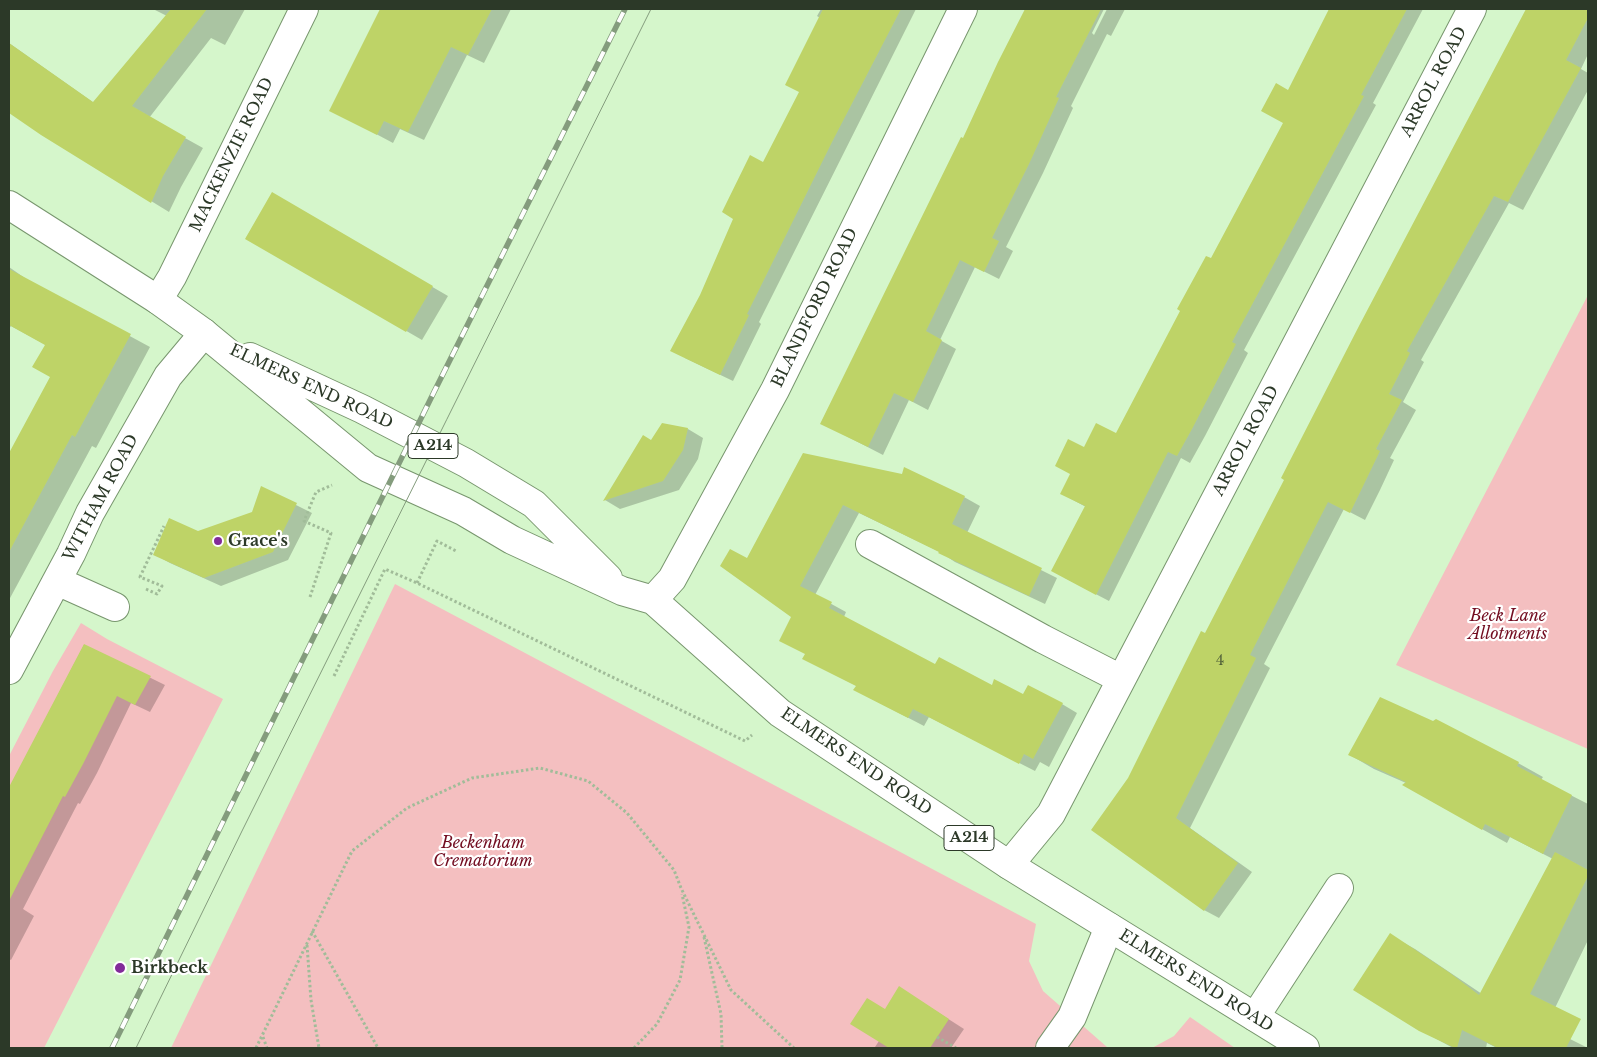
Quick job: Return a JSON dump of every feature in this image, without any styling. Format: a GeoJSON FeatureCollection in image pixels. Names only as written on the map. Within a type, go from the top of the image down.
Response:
{"type":"FeatureCollection","features":[{"type":"Feature","properties":{"kind":"street","name":"MACKENZIE ROAD"},"geometry":{"type":"LineString","coordinates":[[158,300],[176,268],[304,9]]}},
{"type":"Feature","properties":{"kind":"street","name":"BLANDFORD ROAD"},"geometry":{"type":"LineString","coordinates":[[653,600],[672,579],[775,390],[963,9]]}},
{"type":"Feature","properties":{"kind":"street","name":"ARROL ROAD"},"geometry":{"type":"LineString","coordinates":[[1010,865],[1051,814],[1472,9]]}},
{"type":"Feature","properties":{"kind":"street","name":"ELMERS END ROAD"},"geometry":{"type":"LineString","coordinates":[[9,205],[158,300],[210,337],[368,468],[463,511],[512,540],[622,591],[653,600],[780,713],[1010,865],[1305,1048]]}},
{"type":"Feature","properties":{"kind":"street","name":"ELMERS END ROAD"},"geometry":{"type":"LineString","coordinates":[[210,337],[362,409],[466,463],[534,504],[622,591]]}},
{"type":"Feature","properties":{"kind":"street","name":"WITHAM ROAD"},"geometry":{"type":"LineString","coordinates":[[9,670],[90,513],[168,376],[210,337]]}},
{"type":"Feature","properties":{"kind":"street"},"geometry":{"type":"LineString","coordinates":[[870,544],[1043,639],[1122,679]]}},
{"type":"Feature","properties":{"kind":"street"},"geometry":{"type":"LineString","coordinates":[[56,581],[115,607]]}},
{"type":"Feature","properties":{"kind":"street"},"geometry":{"type":"LineString","coordinates":[[1255,1017],[1339,888]]}},
{"type":"Feature","properties":{"kind":"street"},"geometry":{"type":"LineString","coordinates":[[1050,1048],[1072,1017],[1109,927]]}},
{"type":"Feature","properties":{"kind":"path"},"geometry":{"type":"LineString","coordinates":[[310,597],[331,533],[304,521],[316,492],[368,468]]}},
{"type":"Feature","properties":{"kind":"path"},"geometry":{"type":"LineString","coordinates":[[142,587],[158,594],[162,586],[140,577],[164,526]]}},
{"type":"Feature","properties":{"kind":"path"},"geometry":{"type":"LineString","coordinates":[[418,583],[437,542],[461,553]]}},
{"type":"Feature","properties":{"kind":"path"},"geometry":{"type":"LineString","coordinates":[[334,676],[385,569],[418,583],[745,741]]}},
{"type":"Feature","properties":{"kind":"path"},"geometry":{"type":"LineString","coordinates":[[256,1048],[352,851],[407,808],[472,778],[540,768],[588,781],[627,813],[674,870],[731,990],[794,1048]]}},
{"type":"Feature","properties":{"kind":"path"},"geometry":{"type":"LineString","coordinates":[[634,1048],[657,1024],[680,980],[689,927],[681,888]]}},
{"type":"Feature","properties":{"kind":"path"},"geometry":{"type":"LineString","coordinates":[[312,931],[378,1048]]}},
{"type":"Feature","properties":{"kind":"path"},"geometry":{"type":"LineString","coordinates":[[703,932],[721,1014],[722,1048]]}},
{"type":"Feature","properties":{"kind":"path"},"geometry":{"type":"LineString","coordinates":[[306,943],[311,1000],[319,1048]]}},
{"type":"Feature","properties":{"kind":"path"},"geometry":{"type":"LineString","coordinates":[[263,1036],[267,1048]]}},
{"type":"Feature","properties":{"kind":"path"},"geometry":{"type":"LineString","coordinates":[[937,1037],[956,1048]]}},
{"type":"Feature","properties":{"kind":"green space","name":"Beck Lane Allotments"},"geometry":{"type":"Polygon","coordinates":[[[1588,295],[1588,749],[1396,665],[1588,295]]]}},
{"type":"Feature","properties":{"kind":"green space","name":"Beckenham Crematorium"},"geometry":{"type":"Polygon","coordinates":[[[395,584],[1036,924],[1029,961],[1043,991],[1107,1047],[1114,1048],[171,1048],[395,584]]]}},
{"type":"Feature","properties":{"kind":"green space"},"geometry":{"type":"Polygon","coordinates":[[[81,623],[107,639],[223,699],[44,1048],[9,1048],[9,756],[53,671],[81,623]]]}},
{"type":"Feature","properties":{"kind":"green space"},"geometry":{"type":"Polygon","coordinates":[[[1190,1017],[1235,1048],[1152,1048],[1174,1036],[1190,1017]]]}},
{"type":"Feature","properties":{"kind":"building"},"geometry":{"type":"Polygon","coordinates":[[[171,9],[207,9],[132,106],[186,137],[163,176],[151,203],[9,113],[9,43],[93,102],[171,9]]]}},
{"type":"Feature","properties":{"kind":"building"},"geometry":{"type":"Polygon","coordinates":[[[380,9],[492,9],[468,55],[451,47],[408,132],[384,121],[377,135],[329,111],[380,9]]]}},
{"type":"Feature","properties":{"kind":"building"},"geometry":{"type":"Polygon","coordinates":[[[823,9],[901,9],[832,142],[747,314],[749,315],[720,375],[670,351],[700,295],[733,219],[722,212],[750,155],[763,162],[799,92],[785,85],[823,9]]]}},
{"type":"Feature","properties":{"kind":"building"},"geometry":{"type":"Polygon","coordinates":[[[1025,9],[1101,9],[1056,97],[1059,98],[992,238],[999,241],[984,272],[960,260],[926,331],[942,340],[913,402],[894,393],[868,447],[820,424],[961,137],[963,138],[1025,9]]]}},
{"type":"Feature","properties":{"kind":"building"},"geometry":{"type":"Polygon","coordinates":[[[1329,9],[1407,9],[1361,95],[1364,96],[1232,342],[1236,344],[1192,429],[1177,456],[1168,452],[1096,595],[1051,571],[1085,506],[1060,494],[1070,474],[1055,466],[1068,439],[1084,447],[1096,423],[1116,433],[1180,311],[1177,309],[1206,256],[1211,258],[1283,123],[1261,111],[1276,83],[1288,90],[1329,9]]]}},
{"type":"Feature","properties":{"kind":"building"},"geometry":{"type":"Polygon","coordinates":[[[1526,9],[1588,9],[1588,18],[1566,60],[1581,68],[1508,202],[1494,196],[1407,351],[1410,353],[1389,394],[1402,400],[1376,449],[1380,451],[1350,513],[1328,502],[1250,655],[1256,658],[1176,818],[1238,863],[1204,911],[1091,830],[1128,778],[1201,631],[1205,633],[1284,480],[1281,478],[1360,324],[1526,9]]]}},
{"type":"Feature","properties":{"kind":"building"},"geometry":{"type":"Polygon","coordinates":[[[272,192],[433,286],[406,332],[245,239],[272,192]]]}},
{"type":"Feature","properties":{"kind":"building"},"geometry":{"type":"Polygon","coordinates":[[[9,269],[131,334],[75,437],[72,435],[9,552],[9,453],[50,377],[32,367],[45,345],[9,325],[9,269]]]}},
{"type":"Feature","properties":{"kind":"building"},"geometry":{"type":"Polygon","coordinates":[[[662,423],[688,428],[683,450],[663,481],[603,501],[643,435],[651,440],[662,423]]]}},
{"type":"Feature","properties":{"kind":"building"},"geometry":{"type":"Polygon","coordinates":[[[803,453],[902,474],[904,467],[965,496],[952,524],[1042,568],[1029,596],[843,505],[800,586],[832,602],[829,608],[935,664],[939,657],[992,685],[994,679],[1023,694],[1028,685],[1063,703],[1033,759],[1024,754],[1019,764],[913,709],[908,718],[853,690],[856,686],[802,659],[805,654],[779,641],[791,617],[720,566],[730,549],[747,558],[803,453]]]}},
{"type":"Feature","properties":{"kind":"building","name":"Grace's"},"geometry":{"type":"Polygon","coordinates":[[[261,486],[297,503],[273,552],[204,578],[153,555],[169,518],[198,531],[252,512],[261,486]]]}},
{"type":"Feature","properties":{"kind":"building"},"geometry":{"type":"Polygon","coordinates":[[[84,644],[151,676],[135,705],[117,696],[83,764],[65,797],[63,796],[9,901],[9,787],[84,644]]]}},
{"type":"Feature","properties":{"kind":"building"},"geometry":{"type":"Polygon","coordinates":[[[1380,697],[1433,721],[1436,719],[1519,762],[1517,766],[1572,795],[1543,854],[1485,824],[1482,830],[1402,785],[1406,782],[1348,755],[1380,697]]]}},
{"type":"Feature","properties":{"kind":"building"},"geometry":{"type":"Polygon","coordinates":[[[1555,852],[1588,870],[1588,876],[1530,994],[1581,1019],[1566,1048],[1498,1048],[1462,1030],[1457,1048],[1455,1048],[1419,1031],[1353,990],[1390,933],[1479,995],[1555,852]]]}},
{"type":"Feature","properties":{"kind":"building"},"geometry":{"type":"Polygon","coordinates":[[[899,986],[949,1019],[930,1048],[889,1048],[850,1024],[867,998],[885,1009],[899,986]]]}},
{"type":"Feature","properties":{"kind":"tram line"},"geometry":{"type":"LineString","coordinates":[[136,1048],[651,9]]}},
{"type":"Feature","properties":{"kind":"railway"},"geometry":{"type":"LineString","coordinates":[[112,1048],[434,392],[625,9]]}},
{"type":"Feature","properties":{"kind":"place","name":"Grace's"},"geometry":{"type":"Point","coordinates":[218,541]}},
{"type":"Feature","properties":{"kind":"place","name":"Birkbeck"},"geometry":{"type":"Point","coordinates":[120,968]}}]}
